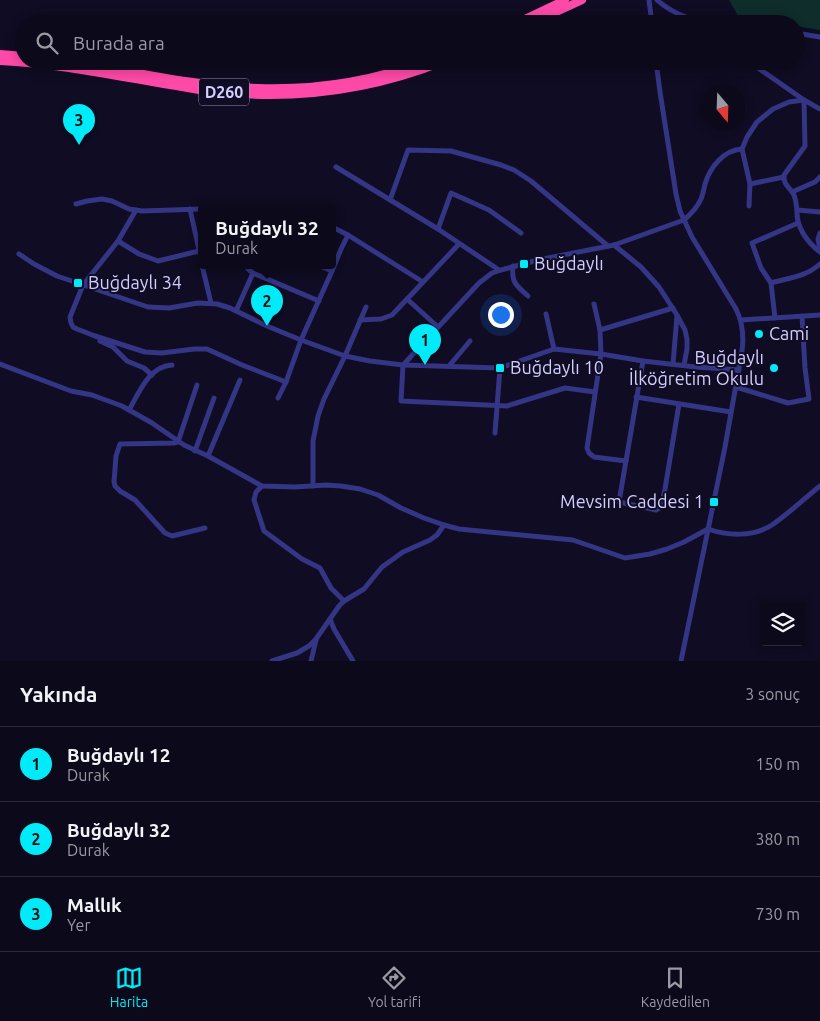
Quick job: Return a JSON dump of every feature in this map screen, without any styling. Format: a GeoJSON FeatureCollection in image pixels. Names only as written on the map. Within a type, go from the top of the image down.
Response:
{"type":"FeatureCollection","features":[{"type":"Feature","properties":{"kind":"highway"},"geometry":{"type":"LineString","coordinates":[[533,15],[565,0]]}},
{"type":"Feature","properties":{"kind":"highway"},"geometry":{"type":"LineString","coordinates":[[550,15],[582,0]]}},
{"type":"Feature","properties":{"kind":"highway"},"geometry":{"type":"LineString","coordinates":[[0,54],[15,55]]}},
{"type":"Feature","properties":{"kind":"highway","name":"D260"},"geometry":{"type":"LineString","coordinates":[[0,61],[15,62]]}},
{"type":"Feature","properties":{"kind":"highway","name":"D260"},"geometry":{"type":"LineString","coordinates":[[78,70],[200,90],[275,95],[327,92],[366,86],[420,70]]}},
{"type":"Feature","properties":{"kind":"highway","name":"D260"},"geometry":{"type":"LineString","coordinates":[[122,70],[192,82],[272,89],[313,87],[384,75],[399,70]]}},
{"type":"Feature","properties":{"kind":"street"},"geometry":{"type":"LineString","coordinates":[[649,0],[651,15]]}},
{"type":"Feature","properties":{"kind":"street"},"geometry":{"type":"LineString","coordinates":[[657,0],[681,15]]}},
{"type":"Feature","properties":{"kind":"street"},"geometry":{"type":"LineString","coordinates":[[805,34],[820,37]]}},
{"type":"Feature","properties":{"kind":"street"},"geometry":{"type":"LineString","coordinates":[[657,70],[676,194],[684,220],[692,237],[736,309],[741,320],[744,339],[708,529],[680,661]]}},
{"type":"Feature","properties":{"kind":"street"},"geometry":{"type":"LineString","coordinates":[[761,70],[820,110]]}},
{"type":"Feature","properties":{"kind":"street"},"geometry":{"type":"LineString","coordinates":[[749,206],[750,184],[742,149],[744,142],[757,122],[767,113],[784,103],[804,100]]}},
{"type":"Feature","properties":{"kind":"street"},"geometry":{"type":"LineString","coordinates":[[804,100],[805,146],[784,177],[785,183],[794,195],[798,223],[808,240],[820,250]]}},
{"type":"Feature","properties":{"kind":"street"},"geometry":{"type":"LineString","coordinates":[[595,392],[565,388],[507,406],[401,401],[402,365],[483,279],[499,270],[611,245],[684,220],[699,204],[708,178],[719,159],[725,154],[742,149]]}},
{"type":"Feature","properties":{"kind":"street"},"geometry":{"type":"LineString","coordinates":[[390,200],[408,150],[451,151],[501,165],[520,173],[641,267],[659,287],[685,330],[687,349],[684,365]]}},
{"type":"Feature","properties":{"kind":"street"},"geometry":{"type":"LineString","coordinates":[[336,167],[438,229],[499,270]]}},
{"type":"Feature","properties":{"kind":"street"},"geometry":{"type":"LineString","coordinates":[[750,184],[784,177]]}},
{"type":"Feature","properties":{"kind":"street"},"geometry":{"type":"LineString","coordinates":[[792,192],[815,182],[820,177]]}},
{"type":"Feature","properties":{"kind":"street"},"geometry":{"type":"LineString","coordinates":[[438,229],[451,192],[489,210],[521,233]]}},
{"type":"Feature","properties":{"kind":"street"},"geometry":{"type":"LineString","coordinates":[[76,204],[105,199],[123,207],[149,212],[198,209]]}},
{"type":"Feature","properties":{"kind":"street"},"geometry":{"type":"LineString","coordinates":[[190,209],[198,246]]}},
{"type":"Feature","properties":{"kind":"street"},"geometry":{"type":"LineString","coordinates":[[136,210],[118,241],[83,285],[70,317],[73,327],[150,353],[194,349],[207,350],[286,382]]}},
{"type":"Feature","properties":{"kind":"street"},"geometry":{"type":"LineString","coordinates":[[797,210],[820,212]]}},
{"type":"Feature","properties":{"kind":"street"},"geometry":{"type":"LineString","coordinates":[[775,318],[771,283],[761,268],[752,243],[798,223]]}},
{"type":"Feature","properties":{"kind":"street"},"geometry":{"type":"LineString","coordinates":[[336,229],[423,282]]}},
{"type":"Feature","properties":{"kind":"street"},"geometry":{"type":"LineString","coordinates":[[820,233],[818,239],[820,250]]}},
{"type":"Feature","properties":{"kind":"street"},"geometry":{"type":"LineString","coordinates":[[336,261],[348,235]]}},
{"type":"Feature","properties":{"kind":"street"},"geometry":{"type":"LineString","coordinates":[[118,241],[138,254],[158,261],[198,251]]}},
{"type":"Feature","properties":{"kind":"street"},"geometry":{"type":"LineString","coordinates":[[360,320],[381,319],[392,316],[459,244]]}},
{"type":"Feature","properties":{"kind":"street"},"geometry":{"type":"LineString","coordinates":[[19,254],[50,273],[148,307],[169,308],[192,303],[211,303],[224,306],[267,326],[345,356],[382,363],[500,368],[554,350],[739,370]]}},
{"type":"Feature","properties":{"kind":"street"},"geometry":{"type":"LineString","coordinates":[[771,283],[805,274],[820,264]]}},
{"type":"Feature","properties":{"kind":"street"},"geometry":{"type":"LineString","coordinates":[[513,266],[515,284],[528,296]]}},
{"type":"Feature","properties":{"kind":"street"},"geometry":{"type":"LineString","coordinates":[[203,269],[211,303]]}},
{"type":"Feature","properties":{"kind":"street"},"geometry":{"type":"LineString","coordinates":[[248,269],[253,273],[319,301]]}},
{"type":"Feature","properties":{"kind":"street"},"geometry":{"type":"LineString","coordinates":[[278,398],[286,382],[301,340],[332,271],[327,269]]}},
{"type":"Feature","properties":{"kind":"street"},"geometry":{"type":"LineString","coordinates":[[236,311],[253,273]]}},
{"type":"Feature","properties":{"kind":"street"},"geometry":{"type":"LineString","coordinates":[[407,299],[438,327]]}},
{"type":"Feature","properties":{"kind":"street"},"geometry":{"type":"LineString","coordinates":[[594,304],[600,330],[601,354],[587,446],[588,451],[594,457],[626,461]]}},
{"type":"Feature","properties":{"kind":"street"},"geometry":{"type":"LineString","coordinates":[[313,486],[313,441],[316,424],[324,400],[366,306]]}},
{"type":"Feature","properties":{"kind":"street"},"geometry":{"type":"LineString","coordinates":[[600,330],[673,308]]}},
{"type":"Feature","properties":{"kind":"street"},"geometry":{"type":"LineString","coordinates":[[546,314],[554,350]]}},
{"type":"Feature","properties":{"kind":"street"},"geometry":{"type":"LineString","coordinates":[[673,364],[677,315]]}},
{"type":"Feature","properties":{"kind":"street"},"geometry":{"type":"LineString","coordinates":[[741,320],[820,315]]}},
{"type":"Feature","properties":{"kind":"street"},"geometry":{"type":"LineString","coordinates":[[736,387],[788,403],[809,399],[802,316]]}},
{"type":"Feature","properties":{"kind":"street"},"geometry":{"type":"LineString","coordinates":[[95,336],[96,339],[113,348],[127,361],[146,369],[152,375]]}},
{"type":"Feature","properties":{"kind":"street"},"geometry":{"type":"LineString","coordinates":[[449,366],[470,341]]}},
{"type":"Feature","properties":{"kind":"street"},"geometry":{"type":"LineString","coordinates":[[642,361],[619,502],[656,510],[661,507],[679,404]]}},
{"type":"Feature","properties":{"kind":"street"},"geometry":{"type":"LineString","coordinates":[[0,364],[71,391],[102,398],[129,410],[195,451],[208,456],[262,486],[341,486],[378,495],[413,513],[459,529],[573,540],[625,558],[667,549],[708,529],[732,534],[743,534],[760,530],[771,525],[820,486]]}},
{"type":"Feature","properties":{"kind":"street"},"geometry":{"type":"LineString","coordinates":[[129,410],[148,378],[162,367],[172,365]]}},
{"type":"Feature","properties":{"kind":"street"},"geometry":{"type":"LineString","coordinates":[[495,433],[500,368]]}},
{"type":"Feature","properties":{"kind":"street"},"geometry":{"type":"LineString","coordinates":[[208,456],[240,380]]}},
{"type":"Feature","properties":{"kind":"street"},"geometry":{"type":"LineString","coordinates":[[178,441],[197,385]]}},
{"type":"Feature","properties":{"kind":"street"},"geometry":{"type":"LineString","coordinates":[[636,397],[731,412]]}},
{"type":"Feature","properties":{"kind":"street"},"geometry":{"type":"LineString","coordinates":[[195,451],[214,398]]}},
{"type":"Feature","properties":{"kind":"street"},"geometry":{"type":"LineString","coordinates":[[178,441],[174,443],[120,444],[116,456],[115,484],[118,490],[135,500],[167,535],[172,536],[205,528]]}},
{"type":"Feature","properties":{"kind":"street"},"geometry":{"type":"LineString","coordinates":[[262,486],[256,492],[254,500],[264,531],[302,559],[320,568],[331,588],[344,601]]}},
{"type":"Feature","properties":{"kind":"street"},"geometry":{"type":"LineString","coordinates":[[272,661],[302,651],[316,640],[344,601],[364,589],[385,565],[403,552],[430,540],[437,535],[444,525]]}},
{"type":"Feature","properties":{"kind":"street"},"geometry":{"type":"LineString","coordinates":[[330,619],[353,661]]}},
{"type":"Feature","properties":{"kind":"street"},"geometry":{"type":"LineString","coordinates":[[311,661],[316,640]]}},
{"type":"Feature","properties":{"kind":"green space"},"geometry":{"type":"Polygon","coordinates":[[[729,0],[820,0],[820,30],[805,28],[805,15],[738,15],[729,0]]]}},
{"type":"Feature","properties":{"kind":"place","name":"Mallık"},"geometry":{"type":"Point","coordinates":[79,145]}},
{"type":"Feature","properties":{"kind":"place","name":"Buğdaylı"},"geometry":{"type":"Point","coordinates":[524,264]}},
{"type":"Feature","properties":{"kind":"place","name":"Buğdaylı 34"},"geometry":{"type":"Point","coordinates":[78,283]}},
{"type":"Feature","properties":{"kind":"place","name":"Buğdaylı 32"},"geometry":{"type":"Point","coordinates":[267,326]}},
{"type":"Feature","properties":{"kind":"place","name":"Cami"},"geometry":{"type":"Point","coordinates":[759,334]}},
{"type":"Feature","properties":{"kind":"place","name":"Buğdaylı 12"},"geometry":{"type":"Point","coordinates":[425,365]}},
{"type":"Feature","properties":{"kind":"place","name":"Buğdaylı 10"},"geometry":{"type":"Point","coordinates":[500,368]}},
{"type":"Feature","properties":{"kind":"place","name":"Buğdaylı İlköğretim Okulu"},"geometry":{"type":"Point","coordinates":[774,368]}},
{"type":"Feature","properties":{"kind":"place","name":"Mevsim Caddesi 1"},"geometry":{"type":"Point","coordinates":[714,502]}}]}
